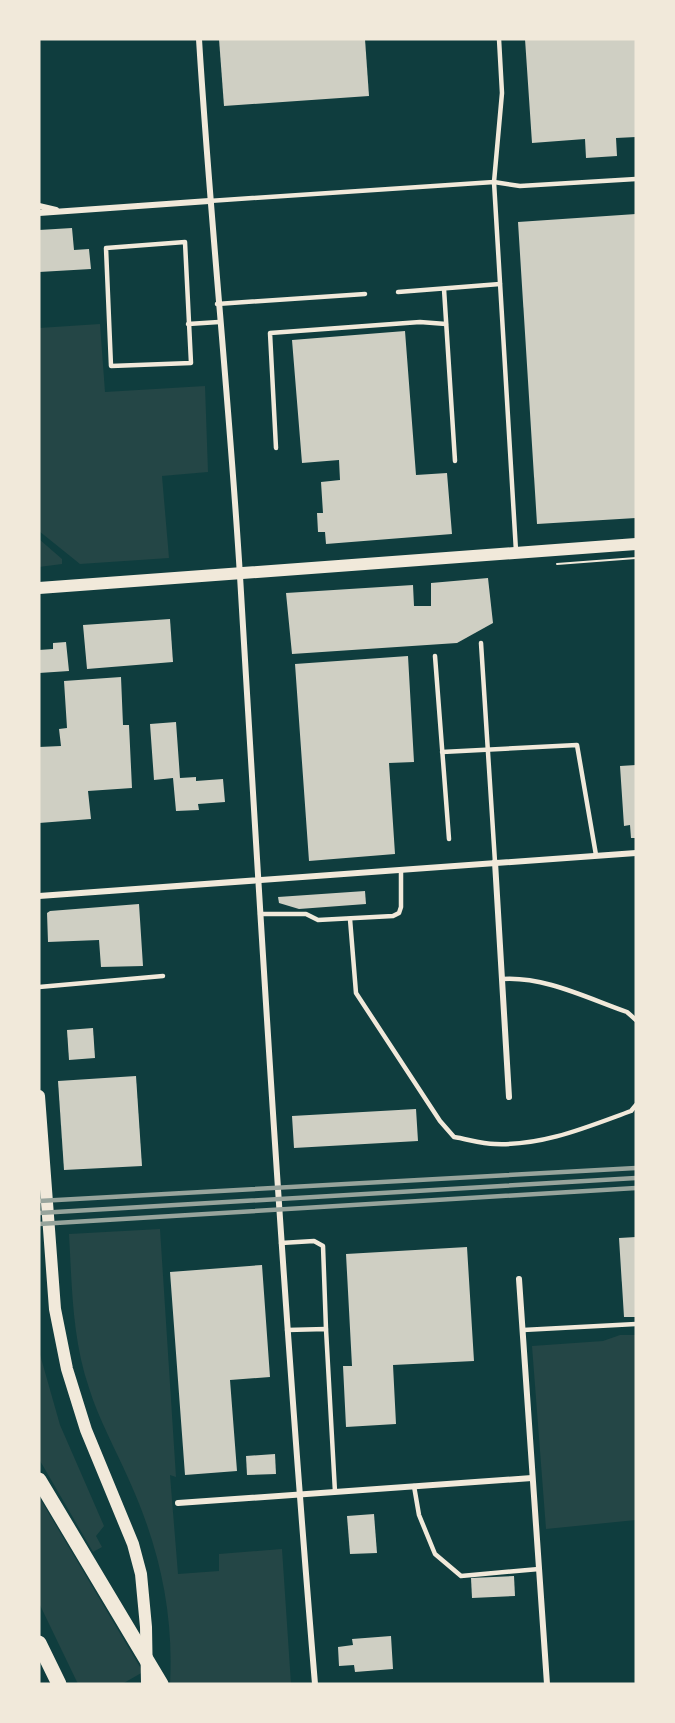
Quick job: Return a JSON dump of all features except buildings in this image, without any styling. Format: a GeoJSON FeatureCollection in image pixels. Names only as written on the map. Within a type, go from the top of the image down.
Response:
{"type":"FeatureCollection","features":[{"type":"Feature","properties":{"kind":"highway"},"geometry":{"type":"LineString","coordinates":[[39,1480],[160,1684]]}},
{"type":"Feature","properties":{"kind":"highway"},"geometry":{"type":"LineString","coordinates":[[39,1643],[59,1684]]}},
{"type":"Feature","properties":{"kind":"main road"},"geometry":{"type":"LineString","coordinates":[[39,588],[636,544]]}},
{"type":"Feature","properties":{"kind":"main road"},"geometry":{"type":"LineString","coordinates":[[39,1096],[55,1309],[67,1369],[86,1430],[133,1544],[142,1585],[147,1627],[147,1684]]}},
{"type":"Feature","properties":{"kind":"street"},"geometry":{"type":"LineString","coordinates":[[199,39],[209,201],[240,573],[280,1243],[315,1684]]}},
{"type":"Feature","properties":{"kind":"street"},"geometry":{"type":"LineString","coordinates":[[39,213],[209,201]]}},
{"type":"Feature","properties":{"kind":"street"},"geometry":{"type":"LineString","coordinates":[[39,206],[62,211]]}},
{"type":"Feature","properties":{"kind":"street"},"geometry":{"type":"LineString","coordinates":[[39,896],[636,853]]}},
{"type":"Feature","properties":{"kind":"street"},"geometry":{"type":"LineString","coordinates":[[495,862],[509,1097]]}},
{"type":"Feature","properties":{"kind":"street"},"geometry":{"type":"LineString","coordinates":[[519,1279],[547,1684]]}},
{"type":"Feature","properties":{"kind":"street"},"geometry":{"type":"LineString","coordinates":[[178,1503],[532,1478]]}},
{"type":"Feature","properties":{"kind":"lane"},"geometry":{"type":"LineString","coordinates":[[499,39],[502,93],[494,182],[516,553]]}},
{"type":"Feature","properties":{"kind":"lane"},"geometry":{"type":"LineString","coordinates":[[209,201],[494,182],[519,186],[636,179]]}},
{"type":"Feature","properties":{"kind":"lane"},"geometry":{"type":"LineString","coordinates":[[185,242],[188,324],[190,363],[111,366],[106,248],[185,242]]}},
{"type":"Feature","properties":{"kind":"lane"},"geometry":{"type":"LineString","coordinates":[[398,292],[500,284]]}},
{"type":"Feature","properties":{"kind":"lane"},"geometry":{"type":"LineString","coordinates":[[444,289],[455,461]]}},
{"type":"Feature","properties":{"kind":"lane"},"geometry":{"type":"LineString","coordinates":[[218,304],[365,294]]}},
{"type":"Feature","properties":{"kind":"lane"},"geometry":{"type":"LineString","coordinates":[[188,324],[219,322]]}},
{"type":"Feature","properties":{"kind":"lane"},"geometry":{"type":"LineString","coordinates":[[276,448],[270,333],[408,323],[446,324]]}},
{"type":"Feature","properties":{"kind":"lane"},"geometry":{"type":"LineString","coordinates":[[481,643],[495,862]]}},
{"type":"Feature","properties":{"kind":"lane"},"geometry":{"type":"LineString","coordinates":[[435,656],[449,839]]}},
{"type":"Feature","properties":{"kind":"lane"},"geometry":{"type":"LineString","coordinates":[[442,752],[577,745],[596,855]]}},
{"type":"Feature","properties":{"kind":"lane"},"geometry":{"type":"LineString","coordinates":[[260,914],[306,914],[318,920],[393,916],[399,913],[400,870]]}},
{"type":"Feature","properties":{"kind":"lane"},"geometry":{"type":"LineString","coordinates":[[350,919],[356,993],[440,1121],[454,1137],[494,1144],[531,1142],[572,1133],[631,1111],[636,1105]]}},
{"type":"Feature","properties":{"kind":"lane"},"geometry":{"type":"LineString","coordinates":[[39,987],[163,976]]}},
{"type":"Feature","properties":{"kind":"lane"},"geometry":{"type":"LineString","coordinates":[[502,979],[520,978],[545,983],[627,1012],[636,1020]]}},
{"type":"Feature","properties":{"kind":"lane"},"geometry":{"type":"LineString","coordinates":[[280,1243],[314,1240],[322,1246],[335,1492]]}},
{"type":"Feature","properties":{"kind":"lane"},"geometry":{"type":"LineString","coordinates":[[522,1330],[636,1324]]}},
{"type":"Feature","properties":{"kind":"lane"},"geometry":{"type":"LineString","coordinates":[[287,1330],[326,1329]]}},
{"type":"Feature","properties":{"kind":"lane"},"geometry":{"type":"LineString","coordinates":[[414,1486],[419,1515],[435,1554],[461,1575],[539,1569]]}},
{"type":"Feature","properties":{"kind":"shaded area"},"geometry":{"type":"Polygon","coordinates":[[[100,324],[105,392],[205,386],[208,472],[162,476],[169,558],[80,564],[39,531],[39,328],[100,324]]]}},
{"type":"Feature","properties":{"kind":"shaded area"},"geometry":{"type":"Polygon","coordinates":[[[39,539],[62,559],[62,564],[39,567],[39,539]]]}},
{"type":"Feature","properties":{"kind":"shaded area"},"geometry":{"type":"Polygon","coordinates":[[[160,1229],[176,1477],[170,1475],[178,1574],[219,1571],[219,1554],[282,1549],[291,1684],[170,1684],[170,1631],[156,1555],[140,1505],[98,1412],[83,1369],[74,1312],[69,1234],[160,1229]]]}},
{"type":"Feature","properties":{"kind":"shaded area"},"geometry":{"type":"Polygon","coordinates":[[[620,1335],[636,1335],[636,1520],[546,1529],[532,1346],[603,1341],[620,1335]]]}},
{"type":"Feature","properties":{"kind":"shaded area"},"geometry":{"type":"Polygon","coordinates":[[[39,1351],[60,1425],[104,1526],[96,1536],[102,1547],[93,1552],[39,1459],[39,1351]]]}},
{"type":"Feature","properties":{"kind":"shaded area"},"geometry":{"type":"Polygon","coordinates":[[[39,1497],[143,1672],[122,1684],[78,1684],[39,1603],[39,1497]]]}},
{"type":"Feature","properties":{"kind":"railway"},"geometry":{"type":"LineString","coordinates":[[39,1201],[636,1168]]}},
{"type":"Feature","properties":{"kind":"railway"},"geometry":{"type":"LineString","coordinates":[[39,1213],[636,1178]]}},
{"type":"Feature","properties":{"kind":"railway"},"geometry":{"type":"LineString","coordinates":[[39,1224],[636,1188]]}}]}
